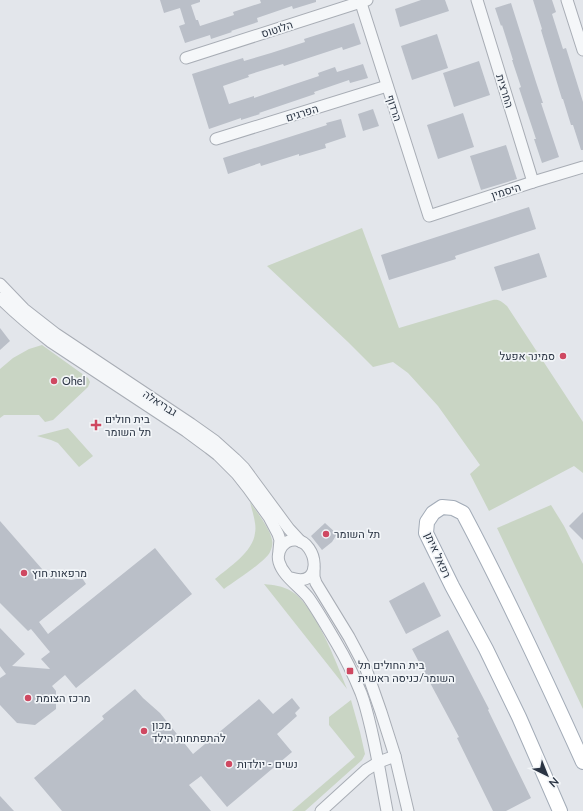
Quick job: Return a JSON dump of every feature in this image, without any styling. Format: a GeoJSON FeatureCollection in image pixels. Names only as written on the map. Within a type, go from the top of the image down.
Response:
{"type":"FeatureCollection","features":[{"type":"Feature","properties":{"kind":"main road","name":"רפאל איתן"},"geometry":{"type":"LineString","coordinates":[[560,811],[519,717],[486,649],[452,586],[426,533],[427,522],[433,513],[442,507],[453,508],[463,513],[516,616],[583,762]]}},
{"type":"Feature","properties":{"kind":"street","name":"החרצית"},"geometry":{"type":"LineString","coordinates":[[476,0],[533,182]]}},
{"type":"Feature","properties":{"kind":"street"},"geometry":{"type":"LineString","coordinates":[[567,0],[583,50]]}},
{"type":"Feature","properties":{"kind":"street","name":"הלוטוס"},"geometry":{"type":"LineString","coordinates":[[186,58],[363,1]]}},
{"type":"Feature","properties":{"kind":"street","name":"הרדוף"},"geometry":{"type":"LineString","coordinates":[[363,1],[387,86],[429,216]]}},
{"type":"Feature","properties":{"kind":"street","name":"הפרגים"},"geometry":{"type":"LineString","coordinates":[[216,139],[387,86]]}},
{"type":"Feature","properties":{"kind":"street","name":"היסמין"},"geometry":{"type":"LineString","coordinates":[[429,216],[533,182],[583,168]]}},
{"type":"Feature","properties":{"kind":"street","name":"גבריאלה"},"geometry":{"type":"LineString","coordinates":[[0,284],[24,309],[50,330],[215,441],[244,468],[287,526],[301,542]]}},
{"type":"Feature","properties":{"kind":"street","name":"גבריאלה"},"geometry":{"type":"LineString","coordinates":[[0,298],[18,316],[51,342],[186,431],[218,456],[237,474],[269,517],[280,540],[279,550]]}},
{"type":"Feature","properties":{"kind":"street"},"geometry":{"type":"LineString","coordinates":[[387,811],[379,762],[369,718],[361,693],[346,660],[308,598],[282,569],[278,557],[279,550],[285,542],[298,540],[309,549],[313,557],[314,577],[316,583],[349,637],[366,670],[395,756],[408,811]]}},
{"type":"Feature","properties":{"kind":"street"},"geometry":{"type":"LineString","coordinates":[[291,578],[305,580],[313,573],[314,568]]}},
{"type":"Feature","properties":{"kind":"street"},"geometry":{"type":"LineString","coordinates":[[321,811],[366,770],[379,762],[395,756]]}},
{"type":"Feature","properties":{"kind":"green space"},"geometry":{"type":"Polygon","coordinates":[[[362,228],[399,328],[493,300],[499,300],[507,306],[583,422],[583,473],[574,466],[489,511],[470,474],[480,465],[438,406],[408,373],[393,362],[373,367],[267,266],[362,228]]]}},
{"type":"Feature","properties":{"kind":"green space"},"geometry":{"type":"Polygon","coordinates":[[[42,345],[88,378],[90,382],[88,387],[53,420],[45,422],[39,415],[4,415],[0,418],[0,369],[13,358],[29,349],[42,345]]]}},
{"type":"Feature","properties":{"kind":"green space"},"geometry":{"type":"Polygon","coordinates":[[[68,428],[93,456],[79,467],[58,443],[37,436],[68,428]]]}},
{"type":"Feature","properties":{"kind":"green space"},"geometry":{"type":"Polygon","coordinates":[[[250,502],[269,531],[272,541],[271,549],[262,561],[224,589],[215,579],[240,559],[250,547],[253,540],[255,526],[250,502]]]}},
{"type":"Feature","properties":{"kind":"green space"},"geometry":{"type":"Polygon","coordinates":[[[551,505],[564,526],[583,564],[583,709],[497,528],[551,505]]]}},
{"type":"Feature","properties":{"kind":"green space"},"geometry":{"type":"Polygon","coordinates":[[[264,584],[288,589],[300,598],[308,608],[324,635],[347,689],[264,584]]]}},
{"type":"Feature","properties":{"kind":"green space"},"geometry":{"type":"Polygon","coordinates":[[[351,700],[365,754],[362,760],[305,811],[292,811],[355,757],[329,725],[329,717],[351,700]]]}},
{"type":"Feature","properties":{"kind":"building"},"geometry":{"type":"Polygon","coordinates":[[[160,0],[200,0],[200,2],[191,5],[196,20],[198,20],[200,26],[234,15],[233,12],[261,3],[260,0],[316,0],[316,2],[293,9],[292,6],[257,18],[258,22],[211,39],[210,35],[185,43],[179,26],[185,24],[180,8],[164,13],[160,0]]]}},
{"type":"Feature","properties":{"kind":"building"},"geometry":{"type":"Polygon","coordinates":[[[421,0],[445,0],[449,11],[400,27],[395,9],[421,0]]]}},
{"type":"Feature","properties":{"kind":"building"},"geometry":{"type":"Polygon","coordinates":[[[533,0],[552,0],[556,12],[552,14],[563,49],[566,48],[583,102],[583,150],[581,150],[573,125],[571,125],[562,99],[533,0]]]}},
{"type":"Feature","properties":{"kind":"building"},"geometry":{"type":"Polygon","coordinates":[[[511,3],[559,157],[542,163],[534,139],[536,139],[519,88],[521,87],[513,60],[495,8],[511,3]]]}},
{"type":"Feature","properties":{"kind":"building"},"geometry":{"type":"Polygon","coordinates":[[[354,23],[361,44],[343,50],[342,47],[284,66],[283,64],[248,75],[249,77],[223,86],[229,104],[254,96],[254,98],[319,76],[318,73],[335,67],[337,72],[363,64],[368,78],[350,83],[349,80],[314,92],[315,94],[259,113],[260,114],[241,120],[241,118],[209,129],[192,74],[243,58],[244,61],[271,53],[305,42],[304,39],[354,23]]]}},
{"type":"Feature","properties":{"kind":"building"},"geometry":{"type":"Polygon","coordinates":[[[437,34],[448,68],[412,80],[401,46],[437,34]]]}},
{"type":"Feature","properties":{"kind":"building"},"geometry":{"type":"Polygon","coordinates":[[[479,61],[490,95],[454,107],[443,73],[479,61]]]}},
{"type":"Feature","properties":{"kind":"building"},"geometry":{"type":"Polygon","coordinates":[[[373,109],[379,126],[363,131],[358,114],[373,109]]]}},
{"type":"Feature","properties":{"kind":"building"},"geometry":{"type":"Polygon","coordinates":[[[463,113],[474,147],[438,159],[427,125],[463,113]]]}},
{"type":"Feature","properties":{"kind":"building"},"geometry":{"type":"Polygon","coordinates":[[[341,119],[346,137],[325,144],[326,148],[299,156],[299,154],[261,166],[260,163],[228,174],[223,158],[327,125],[326,123],[341,119]]]}},
{"type":"Feature","properties":{"kind":"building"},"geometry":{"type":"Polygon","coordinates":[[[506,145],[517,179],[481,190],[470,156],[506,145]]]}},
{"type":"Feature","properties":{"kind":"building"},"geometry":{"type":"Polygon","coordinates":[[[529,207],[536,229],[455,256],[456,259],[389,280],[381,255],[529,207]]]}},
{"type":"Feature","properties":{"kind":"building"},"geometry":{"type":"Polygon","coordinates":[[[539,253],[547,277],[502,291],[494,267],[539,253]]]}},
{"type":"Feature","properties":{"kind":"building"},"geometry":{"type":"Polygon","coordinates":[[[0,328],[10,341],[0,350],[0,328]]]}},
{"type":"Feature","properties":{"kind":"building"},"geometry":{"type":"Polygon","coordinates":[[[583,512],[583,540],[569,526],[583,512]]]}},
{"type":"Feature","properties":{"kind":"building"},"geometry":{"type":"Polygon","coordinates":[[[0,521],[42,569],[54,577],[71,580],[82,578],[86,584],[39,622],[48,634],[155,548],[192,594],[76,688],[65,675],[52,686],[56,691],[56,709],[35,725],[17,723],[0,705],[0,678],[6,674],[0,666],[0,628],[25,654],[12,666],[50,669],[41,659],[50,652],[31,629],[28,631],[0,603],[0,521]]]}},
{"type":"Feature","properties":{"kind":"building"},"geometry":{"type":"Polygon","coordinates":[[[325,523],[337,534],[332,542],[322,550],[311,536],[325,523]]]}},
{"type":"Feature","properties":{"kind":"building"},"geometry":{"type":"Polygon","coordinates":[[[424,582],[441,616],[406,634],[389,601],[424,582]]]}},
{"type":"Feature","properties":{"kind":"building"},"geometry":{"type":"Polygon","coordinates":[[[448,630],[489,709],[488,710],[531,798],[506,811],[493,811],[457,738],[459,737],[412,649],[448,630]]]}},
{"type":"Feature","properties":{"kind":"building"},"geometry":{"type":"Polygon","coordinates":[[[135,689],[160,713],[193,754],[259,699],[273,714],[292,698],[300,708],[295,713],[297,716],[277,734],[292,752],[227,807],[201,776],[189,785],[211,811],[62,811],[34,778],[104,719],[102,716],[135,689]]]}},
{"type":"Feature","properties":{"kind":"building"},"geometry":{"type":"Polygon","coordinates":[[[0,796],[14,811],[0,811],[0,796]]]}},
{"type":"Feature","properties":{"kind":"place","name":"סמינר אפעל"},"geometry":{"type":"Point","coordinates":[563,356]}},
{"type":"Feature","properties":{"kind":"place","name":"Ohel"},"geometry":{"type":"Point","coordinates":[54,381]}},
{"type":"Feature","properties":{"kind":"place","name":"בית חולים תל השומר"},"geometry":{"type":"Point","coordinates":[96,425]}},
{"type":"Feature","properties":{"kind":"place","name":"תל השומר"},"geometry":{"type":"Point","coordinates":[326,534]}},
{"type":"Feature","properties":{"kind":"place","name":"מרפאות חוץ"},"geometry":{"type":"Point","coordinates":[24,573]}},
{"type":"Feature","properties":{"kind":"place","name":"בית החולים תל השומר/כניסה ראשית"},"geometry":{"type":"Point","coordinates":[350,671]}},
{"type":"Feature","properties":{"kind":"place","name":"מרכז הצומת"},"geometry":{"type":"Point","coordinates":[28,698]}},
{"type":"Feature","properties":{"kind":"place","name":"מכון להתפתחות הילד"},"geometry":{"type":"Point","coordinates":[144,731]}},
{"type":"Feature","properties":{"kind":"place","name":"נשים - יולדות"},"geometry":{"type":"Point","coordinates":[229,764]}}]}
